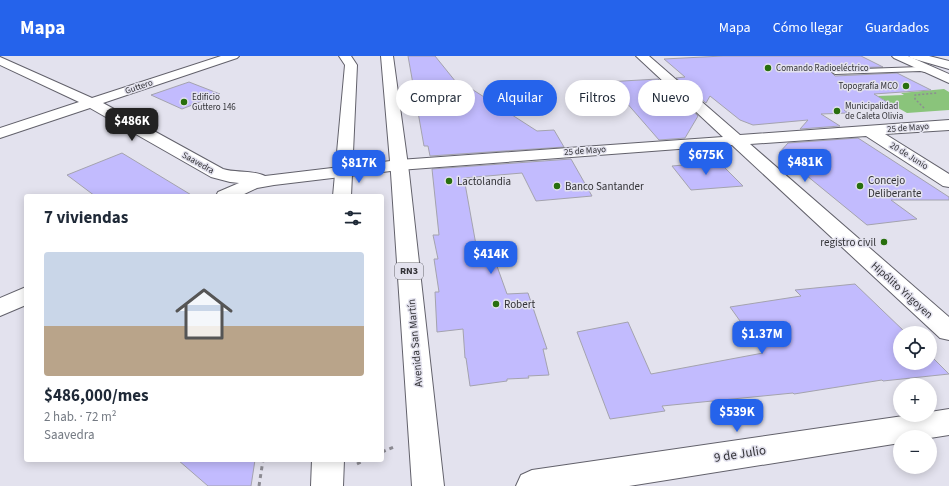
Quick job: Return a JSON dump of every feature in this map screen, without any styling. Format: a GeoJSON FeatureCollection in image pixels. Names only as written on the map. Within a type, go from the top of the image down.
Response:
{"type":"FeatureCollection","features":[{"type":"Feature","properties":{"kind":"main road","name":"Guttero"},"geometry":{"type":"LineString","coordinates":[[0,133],[233,56]]}},
{"type":"Feature","properties":{"kind":"main road"},"geometry":{"type":"LineString","coordinates":[[342,194],[351,65],[346,56]]}},
{"type":"Feature","properties":{"kind":"main road","name":"Avenida San Martín"},"geometry":{"type":"LineString","coordinates":[[387,56],[399,164],[428,486]]}},
{"type":"Feature","properties":{"kind":"main road","name":"Hipólito Yrigoyen"},"geometry":{"type":"LineString","coordinates":[[642,56],[949,331]]}},
{"type":"Feature","properties":{"kind":"main road"},"geometry":{"type":"LineString","coordinates":[[898,56],[949,79]]}},
{"type":"Feature","properties":{"kind":"main road"},"geometry":{"type":"LineString","coordinates":[[941,56],[949,58]]}},
{"type":"Feature","properties":{"kind":"main road","name":"Saavedra"},"geometry":{"type":"LineString","coordinates":[[0,61],[92,103],[217,173],[244,179],[274,180]]}},
{"type":"Feature","properties":{"kind":"main road"},"geometry":{"type":"LineString","coordinates":[[922,66],[949,65]]}},
{"type":"Feature","properties":{"kind":"main road","name":"25 de Mayo"},"geometry":{"type":"LineString","coordinates":[[230,194],[252,184],[274,180],[399,164],[949,125]]}},
{"type":"Feature","properties":{"kind":"main road","name":"20 de Junio"},"geometry":{"type":"LineString","coordinates":[[869,131],[949,182]]}},
{"type":"Feature","properties":{"kind":"main road"},"geometry":{"type":"LineString","coordinates":[[0,308],[24,296]]}},
{"type":"Feature","properties":{"kind":"main road","name":"9 de Julio"},"geometry":{"type":"LineString","coordinates":[[532,486],[949,422]]}},
{"type":"Feature","properties":{"kind":"main road"},"geometry":{"type":"LineString","coordinates":[[327,486],[328,462]]}},
{"type":"Feature","properties":{"kind":"lane"},"geometry":{"type":"LineString","coordinates":[[835,72],[922,66]]}},
{"type":"Feature","properties":{"kind":"path"},"geometry":{"type":"LineString","coordinates":[[929,112],[918,104],[915,99],[915,95],[941,93]]}},
{"type":"Feature","properties":{"kind":"path"},"geometry":{"type":"LineString","coordinates":[[259,486],[263,462]]}},
{"type":"Feature","properties":{"kind":"green space"},"geometry":{"type":"Polygon","coordinates":[[[944,89],[949,92],[949,110],[907,113],[877,96],[904,95],[901,93],[944,89]]]}},
{"type":"Feature","properties":{"kind":"building"},"geometry":{"type":"Polygon","coordinates":[[[408,56],[435,56],[454,80],[412,80],[408,56]]]}},
{"type":"Feature","properties":{"kind":"building"},"geometry":{"type":"Polygon","coordinates":[[[723,56],[861,56],[883,67],[835,68],[831,72],[835,76],[897,73],[931,90],[874,94],[895,107],[844,110],[848,113],[821,114],[840,126],[800,129],[808,120],[753,125],[740,120],[710,96],[706,103],[703,100],[703,80],[678,80],[676,78],[685,77],[664,59],[723,56]]]}},
{"type":"Feature","properties":{"kind":"building"},"geometry":{"type":"Polygon","coordinates":[[[638,80],[638,116],[630,107],[630,81],[638,80]]]}},
{"type":"Feature","properties":{"kind":"building","name":"Edificio Guttero 146"},"geometry":{"type":"Polygon","coordinates":[[[189,82],[220,94],[182,109],[151,95],[189,82]]]}},
{"type":"Feature","properties":{"kind":"building"},"geometry":{"type":"Polygon","coordinates":[[[475,91],[483,96],[483,116],[514,116],[537,131],[554,130],[564,147],[430,156],[428,146],[424,146],[419,116],[475,116],[475,91]]]}},
{"type":"Feature","properties":{"kind":"building"},"geometry":{"type":"Polygon","coordinates":[[[638,116],[698,116],[685,138],[659,140],[638,116]]]}},
{"type":"Feature","properties":{"kind":"building","name":"Concejo Deliberante"},"geometry":{"type":"Polygon","coordinates":[[[858,138],[949,197],[949,200],[891,200],[917,219],[867,225],[779,153],[788,143],[858,138]]]}},
{"type":"Feature","properties":{"kind":"building"},"geometry":{"type":"Polygon","coordinates":[[[122,153],[190,194],[92,194],[67,175],[122,153]]]}},
{"type":"Feature","properties":{"kind":"building"},"geometry":{"type":"Polygon","coordinates":[[[571,159],[592,196],[536,201],[522,173],[464,178],[478,256],[493,255],[507,294],[528,293],[547,349],[543,349],[549,375],[528,376],[529,378],[507,379],[507,381],[470,386],[465,358],[463,329],[437,332],[435,292],[439,292],[434,259],[438,259],[433,235],[439,235],[432,169],[571,159]]]}},
{"type":"Feature","properties":{"kind":"building"},"geometry":{"type":"Polygon","coordinates":[[[719,162],[743,186],[691,190],[672,166],[719,162]]]}},
{"type":"Feature","properties":{"kind":"building"},"geometry":{"type":"Polygon","coordinates":[[[855,284],[899,326],[893,326],[893,370],[937,370],[937,362],[949,374],[911,378],[893,378],[893,380],[882,380],[794,394],[662,406],[665,411],[610,419],[577,332],[628,322],[651,374],[763,353],[730,307],[801,296],[795,290],[855,284]]]}},
{"type":"Feature","properties":{"kind":"building"},"geometry":{"type":"Polygon","coordinates":[[[180,462],[255,462],[251,486],[208,486],[180,462]]]}},
{"type":"Feature","properties":{"kind":"place","name":"Comando Radioeléctrico"},"geometry":{"type":"Point","coordinates":[768,68]}},
{"type":"Feature","properties":{"kind":"place","name":"Topografía MCO"},"geometry":{"type":"Point","coordinates":[906,86]}},
{"type":"Feature","properties":{"kind":"place","name":"Edificio Guttero 146"},"geometry":{"type":"Point","coordinates":[184,102]}},
{"type":"Feature","properties":{"kind":"place","name":"Municipalidad de Caleta Olivia"},"geometry":{"type":"Point","coordinates":[837,111]}},
{"type":"Feature","properties":{"kind":"place","name":"Lactolandia"},"geometry":{"type":"Point","coordinates":[449,181]}},
{"type":"Feature","properties":{"kind":"place","name":"Banco Santander"},"geometry":{"type":"Point","coordinates":[557,186]}},
{"type":"Feature","properties":{"kind":"place","name":"Concejo Deliberante"},"geometry":{"type":"Point","coordinates":[860,186]}},
{"type":"Feature","properties":{"kind":"place","name":"registro civil"},"geometry":{"type":"Point","coordinates":[884,242]}},
{"type":"Feature","properties":{"kind":"place","name":"Robert"},"geometry":{"type":"Point","coordinates":[496,304]}}]}
